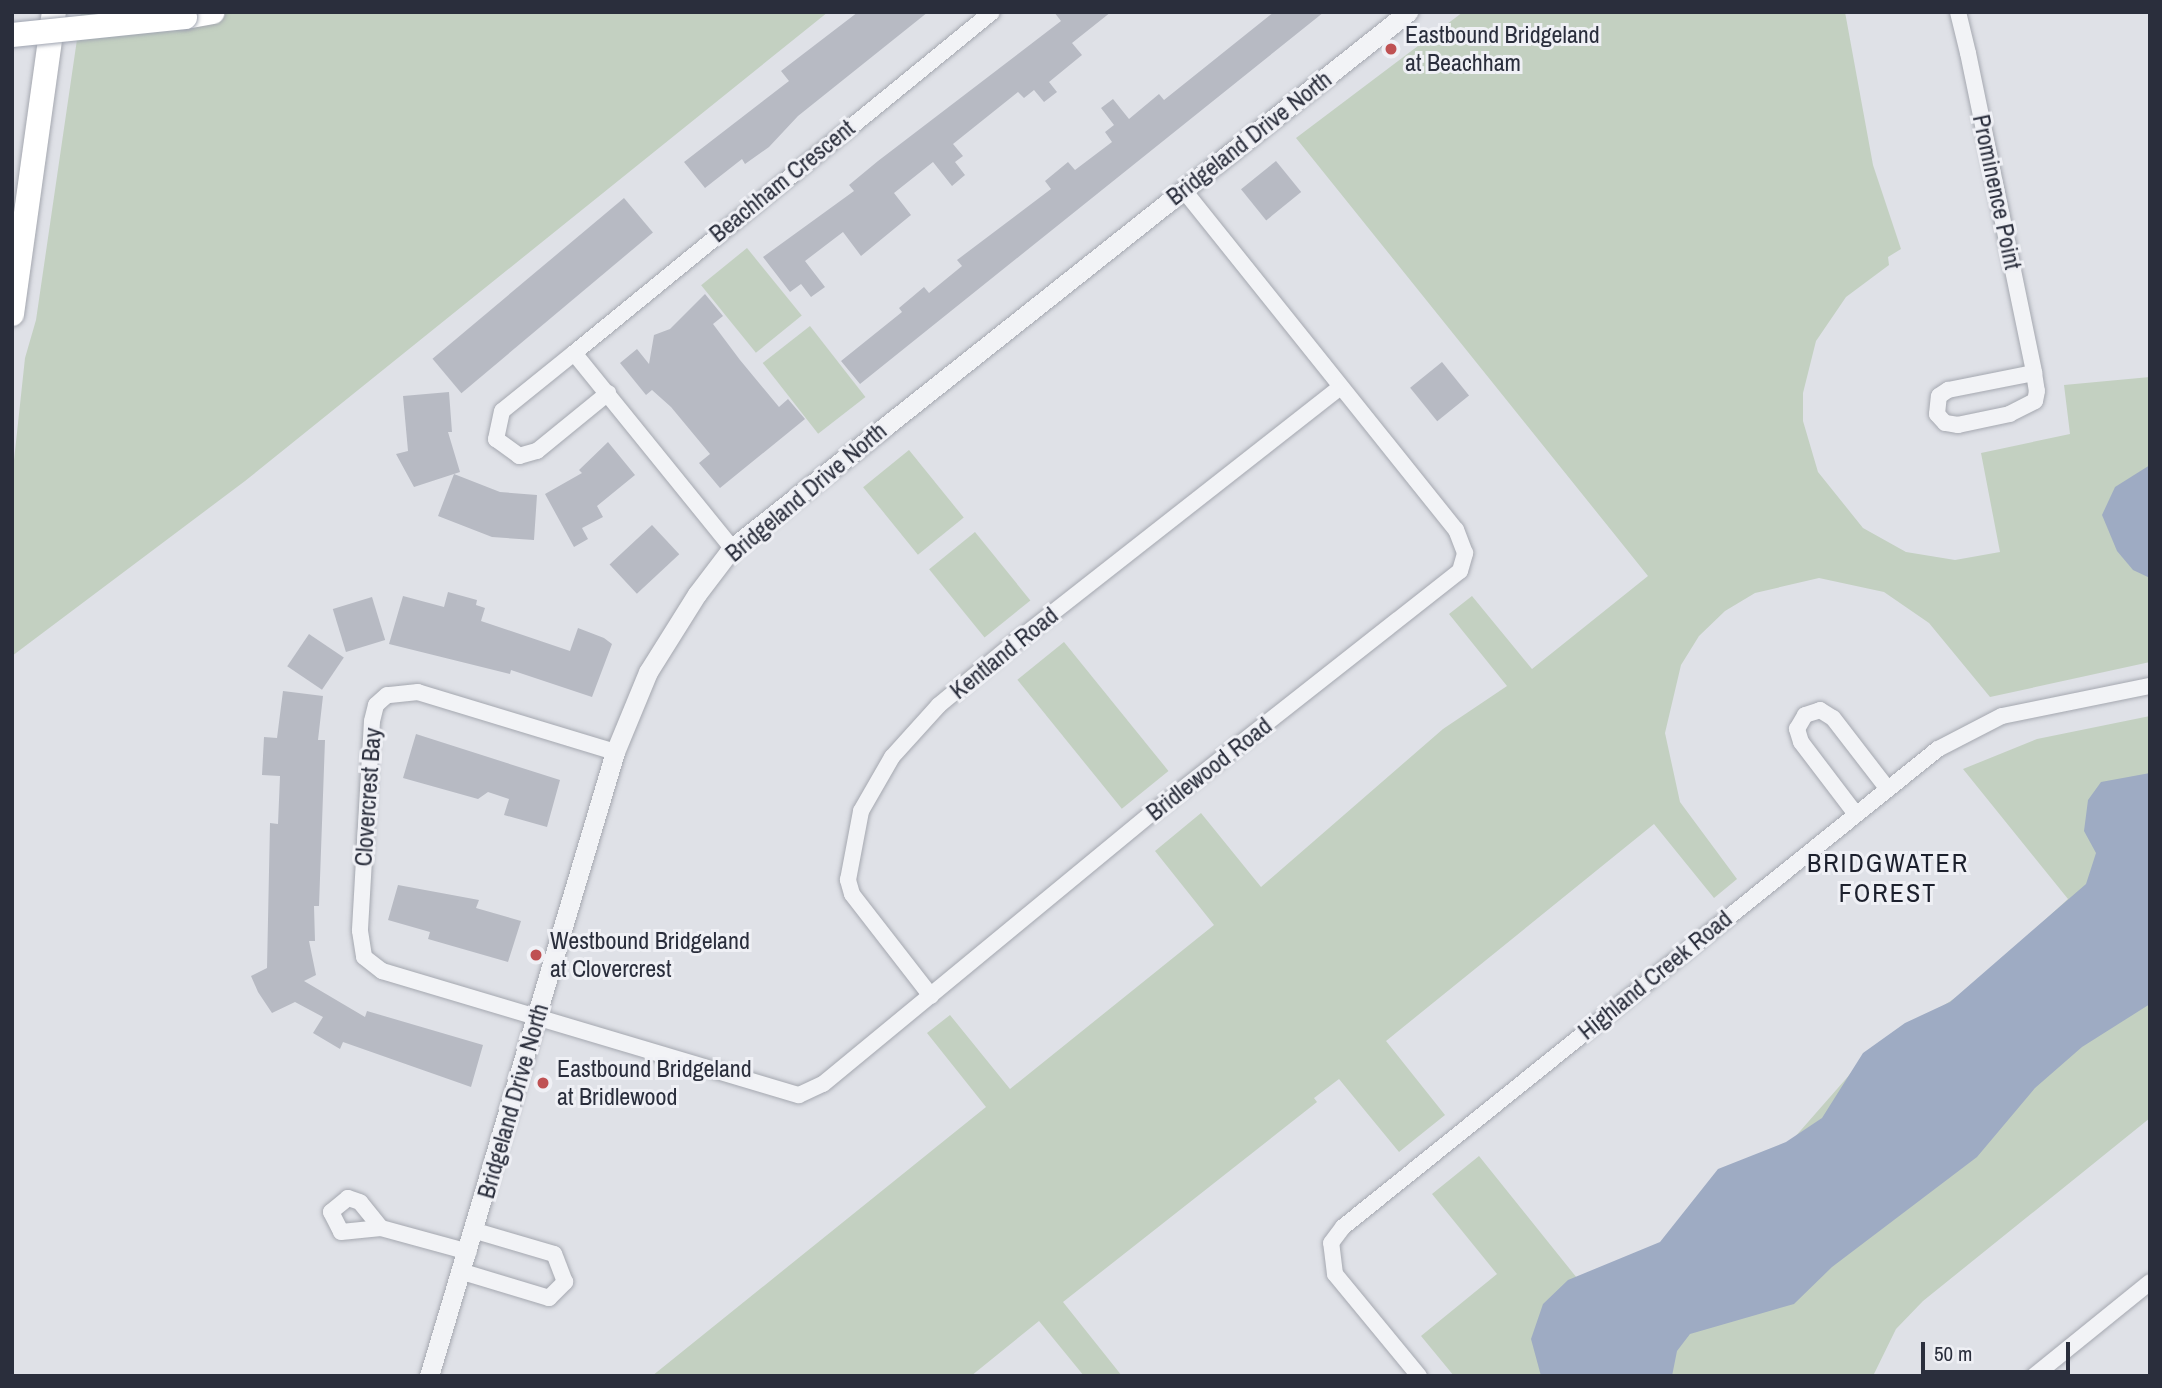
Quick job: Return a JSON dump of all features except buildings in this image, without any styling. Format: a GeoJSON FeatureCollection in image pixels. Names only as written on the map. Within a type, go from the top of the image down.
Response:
{"type":"FeatureCollection","features":[{"type":"Feature","properties":{"kind":"main road"},"geometry":{"type":"LineString","coordinates":[[12,314],[54,12]]}},
{"type":"Feature","properties":{"kind":"main road"},"geometry":{"type":"LineString","coordinates":[[47,69],[73,12]]}},
{"type":"Feature","properties":{"kind":"main road"},"geometry":{"type":"LineString","coordinates":[[12,35],[213,12]]}},
{"type":"Feature","properties":{"kind":"street","name":"Beachham Crescent"},"geometry":{"type":"LineString","coordinates":[[608,393],[537,451],[519,456],[496,439],[502,411],[992,12]]}},
{"type":"Feature","properties":{"kind":"street","name":"Bridgeland Drive North"},"geometry":{"type":"LineString","coordinates":[[429,1376],[476,1231],[615,752],[648,672],[732,548],[1408,12]]}},
{"type":"Feature","properties":{"kind":"street","name":"Prominence Point"},"geometry":{"type":"LineString","coordinates":[[1958,12],[2034,373],[2037,391],[2026,408],[1958,425],[1945,423],[1937,414],[1939,396],[1948,390],[2034,373]]}},
{"type":"Feature","properties":{"kind":"street","name":"Bridlewood Road"},"geometry":{"type":"LineString","coordinates":[[537,1018],[799,1094],[823,1084],[1460,571],[1465,553],[1456,530],[1184,190]]}},
{"type":"Feature","properties":{"kind":"street"},"geometry":{"type":"LineString","coordinates":[[574,353],[732,548]]}},
{"type":"Feature","properties":{"kind":"street","name":"Kentland Road"},"geometry":{"type":"LineString","coordinates":[[931,996],[852,894],[848,880],[861,811],[892,757],[939,705],[1014,643],[1341,387]]}},
{"type":"Feature","properties":{"kind":"street","name":"Highland Creek Road"},"geometry":{"type":"LineString","coordinates":[[1419,1376],[1335,1274],[1331,1243],[1343,1227],[1938,749],[2002,716],[2150,686]]}},
{"type":"Feature","properties":{"kind":"street","name":"Clovercrest Bay"},"geometry":{"type":"LineString","coordinates":[[537,1018],[382,971],[364,957],[360,931],[376,705],[387,695],[418,692],[615,752]]}},
{"type":"Feature","properties":{"kind":"street"},"geometry":{"type":"LineString","coordinates":[[1855,813],[1801,743],[1797,729],[1805,715],[1820,710],[1833,718],[1887,788]]}},
{"type":"Feature","properties":{"kind":"street"},"geometry":{"type":"LineString","coordinates":[[381,1228],[469,1252]]}},
{"type":"Feature","properties":{"kind":"street"},"geometry":{"type":"LineString","coordinates":[[463,1272],[549,1298],[565,1282],[554,1254],[476,1231]]}},
{"type":"Feature","properties":{"kind":"street"},"geometry":{"type":"LineString","coordinates":[[2034,1376],[2150,1282]]}},
{"type":"Feature","properties":{"kind":"green space"},"geometry":{"type":"Polygon","coordinates":[[[81,12],[828,12],[245,481],[12,656],[12,479],[25,358],[36,320],[81,12]]]}},
{"type":"Feature","properties":{"kind":"green space"},"geometry":{"type":"Polygon","coordinates":[[[1463,12],[1845,12],[1873,165],[1901,249],[1888,257],[1889,265],[1846,297],[1816,341],[1803,393],[1803,421],[1818,472],[1863,528],[1906,552],[1955,560],[2000,552],[1981,453],[2070,434],[2064,385],[2150,377],[2150,662],[1990,697],[1929,623],[1884,592],[1819,578],[1755,593],[1725,611],[1699,636],[1681,665],[1665,733],[1680,802],[1737,879],[1714,898],[1654,824],[1386,1041],[1445,1115],[1399,1152],[1339,1079],[1314,1098],[1317,1102],[1063,1302],[1122,1376],[1084,1376],[1039,1321],[971,1376],[652,1376],[986,1107],[927,1033],[950,1015],[1010,1089],[1214,925],[1155,851],[1201,813],[1261,887],[1443,729],[1507,686],[1449,614],[1472,596],[1532,669],[1648,576],[1296,138],[1463,12]]]}},
{"type":"Feature","properties":{"kind":"green space"},"geometry":{"type":"Polygon","coordinates":[[[747,248],[802,316],[756,353],[701,285],[747,248]]]}},
{"type":"Feature","properties":{"kind":"green space"},"geometry":{"type":"Polygon","coordinates":[[[810,326],[865,397],[818,434],[763,363],[810,326]]]}},
{"type":"Feature","properties":{"kind":"green space"},"geometry":{"type":"Polygon","coordinates":[[[909,450],[964,518],[918,555],[863,487],[909,450]]]}},
{"type":"Feature","properties":{"kind":"green space"},"geometry":{"type":"Polygon","coordinates":[[[975,532],[1030,600],[985,638],[929,569],[975,532]]]}},
{"type":"Feature","properties":{"kind":"green space"},"geometry":{"type":"Polygon","coordinates":[[[1064,642],[1168,771],[1122,809],[1017,680],[1064,642]]]}},
{"type":"Feature","properties":{"kind":"green space"},"geometry":{"type":"Polygon","coordinates":[[[2150,716],[2150,1118],[1923,1301],[1896,1329],[1873,1376],[1454,1376],[1421,1336],[1497,1274],[1432,1194],[1479,1156],[1581,1283],[1655,1247],[1794,1138],[1866,1056],[1969,989],[2068,899],[1963,769],[2037,739],[2150,716]]]}},
{"type":"Feature","properties":{"kind":"water"},"geometry":{"type":"Polygon","coordinates":[[[2150,465],[2150,578],[2133,570],[2117,551],[2102,515],[2115,487],[2150,465]]]}},
{"type":"Feature","properties":{"kind":"water"},"geometry":{"type":"Polygon","coordinates":[[[2150,773],[2150,1004],[2082,1047],[2035,1088],[1977,1157],[1832,1267],[1794,1304],[1690,1334],[1677,1351],[1672,1376],[1541,1376],[1531,1339],[1543,1304],[1568,1280],[1660,1242],[1718,1169],[1786,1142],[1822,1118],[1863,1053],[1905,1023],[1950,1002],[2086,884],[2096,853],[2084,831],[2088,800],[2101,782],[2150,773]]]}},
{"type":"Feature","properties":{"kind":"place","name":"Eastbound Bridgeland at Beachham"},"geometry":{"type":"Point","coordinates":[1391,49]}},
{"type":"Feature","properties":{"kind":"place","name":"Westbound Bridgeland at Clovercrest"},"geometry":{"type":"Point","coordinates":[536,955]}},
{"type":"Feature","properties":{"kind":"place","name":"Eastbound Bridgeland at Bridlewood"},"geometry":{"type":"Point","coordinates":[543,1083]}},
{"type":"Feature","properties":{"kind":"district","name":"BRIDGWATER FOREST"},"geometry":{"type":"Point","coordinates":[1888,878]}}]}
